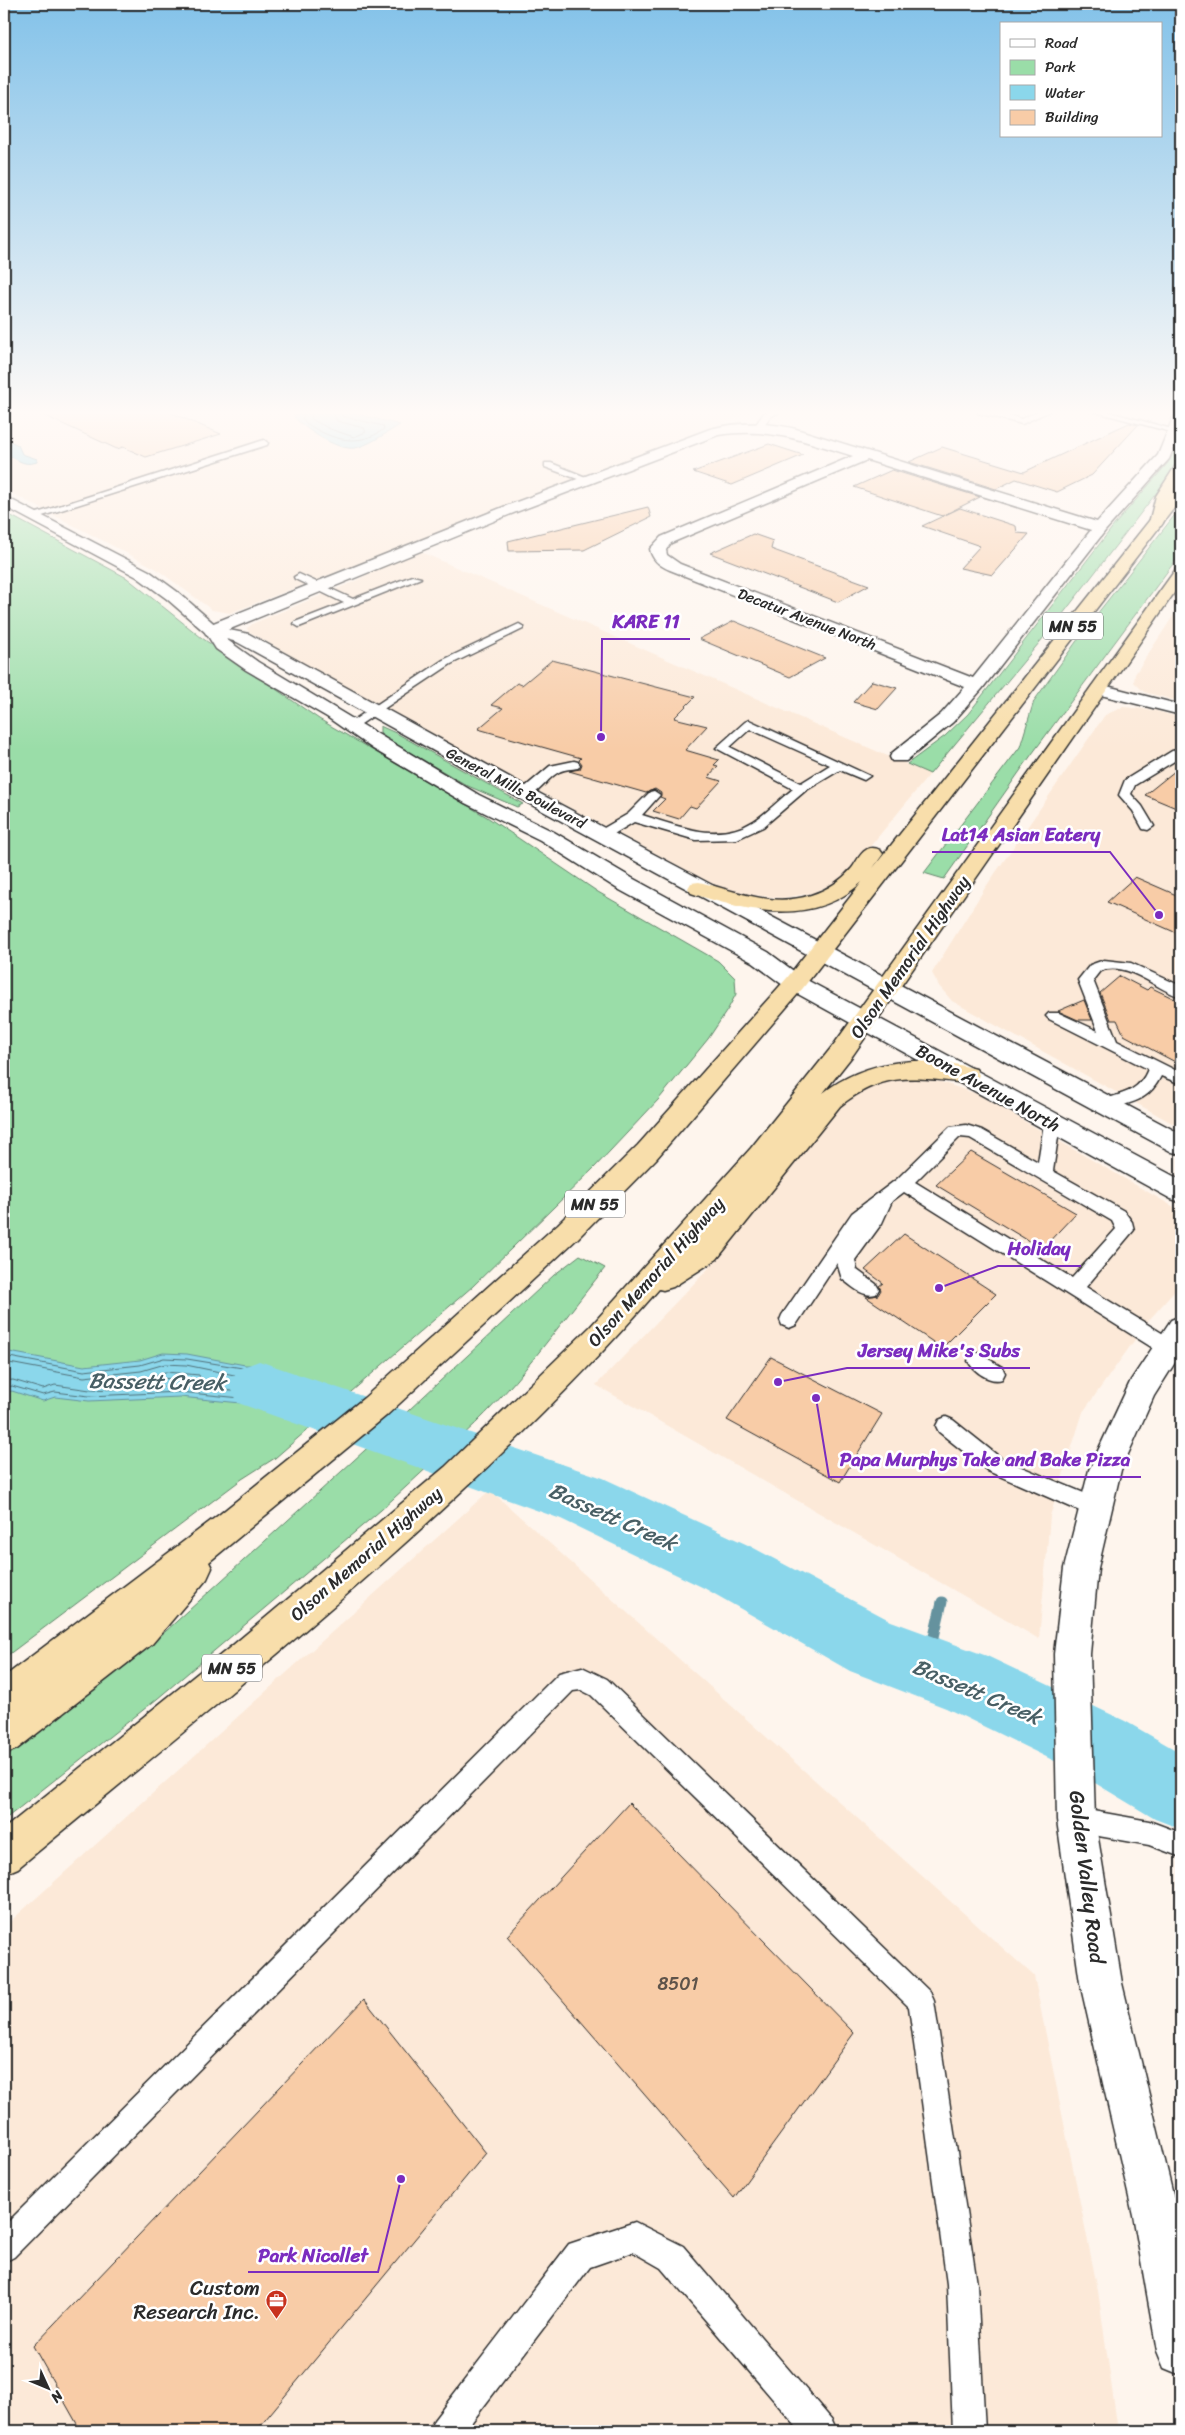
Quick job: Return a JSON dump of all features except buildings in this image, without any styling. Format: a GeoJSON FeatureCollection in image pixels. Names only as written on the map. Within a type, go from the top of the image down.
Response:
{"type":"FeatureCollection","features":[{"type":"Feature","properties":{"kind":"highway","name":"MN 55"},"geometry":{"type":"LineString","coordinates":[[4,1699],[232,1525],[340,1437],[568,1231],[648,1152],[795,983],[966,762],[1155,523]]}},
{"type":"Feature","properties":{"kind":"highway","name":"Olson Memorial Highway"},"geometry":{"type":"LineString","coordinates":[[4,1854],[246,1657],[456,1477],[593,1342],[760,1155],[865,1020],[1181,572]]}},
{"type":"Feature","properties":{"kind":"highway"},"geometry":{"type":"LineString","coordinates":[[699,888],[743,902],[766,905],[805,903],[832,894],[853,878],[916,799],[966,762]]}},
{"type":"Feature","properties":{"kind":"highway"},"geometry":{"type":"LineString","coordinates":[[633,1298],[707,1251],[831,1100],[843,1089],[872,1076],[892,1070],[915,1068],[967,1075]]}},
{"type":"Feature","properties":{"kind":"highway"},"geometry":{"type":"LineString","coordinates":[[4,1736],[140,1632],[232,1525]]}},
{"type":"Feature","properties":{"kind":"street","name":"General Mills Boulevard"},"geometry":{"type":"LineString","coordinates":[[46,523],[143,574],[173,596],[212,630],[222,645],[237,656],[380,745],[472,798],[547,836],[624,883],[760,957],[795,983]]}},
{"type":"Feature","properties":{"kind":"street"},"geometry":{"type":"LineString","coordinates":[[212,630],[482,523]]}},
{"type":"Feature","properties":{"kind":"street","name":"Decatur Avenue North"},"geometry":{"type":"LineString","coordinates":[[707,523],[666,540],[658,549],[662,559],[674,567],[976,685]]}},
{"type":"Feature","properties":{"kind":"street"},"geometry":{"type":"LineString","coordinates":[[1082,523],[1100,528]]}},
{"type":"Feature","properties":{"kind":"street"},"geometry":{"type":"LineString","coordinates":[[899,757],[947,718],[976,685],[1105,523]]}},
{"type":"Feature","properties":{"kind":"street","name":"General Mills Boulevard"},"geometry":{"type":"LineString","coordinates":[[212,630],[242,638],[699,888],[819,951]]}},
{"type":"Feature","properties":{"kind":"street"},"geometry":{"type":"LineString","coordinates":[[1099,690],[1181,710]]}},
{"type":"Feature","properties":{"kind":"street"},"geometry":{"type":"LineString","coordinates":[[819,951],[1181,1145]]}},
{"type":"Feature","properties":{"kind":"street","name":"Boone Avenue North"},"geometry":{"type":"LineString","coordinates":[[795,983],[967,1075],[1052,1124],[1181,1192]]}},
{"type":"Feature","properties":{"kind":"street","name":"Golden Valley Road"},"geometry":{"type":"LineString","coordinates":[[1174,1337],[1142,1389],[1109,1461],[1081,1568],[1072,1654],[1076,1818],[1101,1982],[1156,2215],[1181,2351]]}},
{"type":"Feature","properties":{"kind":"lane"},"geometry":{"type":"LineString","coordinates":[[299,577],[352,603]]}},
{"type":"Feature","properties":{"kind":"lane"},"geometry":{"type":"LineString","coordinates":[[299,624],[416,578]]}},
{"type":"Feature","properties":{"kind":"lane"},"geometry":{"type":"LineString","coordinates":[[351,726],[446,662],[519,627]]}},
{"type":"Feature","properties":{"kind":"lane"},"geometry":{"type":"LineString","coordinates":[[801,788],[724,751],[722,746],[749,724],[838,766],[864,776]]}},
{"type":"Feature","properties":{"kind":"lane"},"geometry":{"type":"LineString","coordinates":[[1148,826],[1138,809],[1125,795],[1129,783],[1176,754],[1181,753]]}},
{"type":"Feature","properties":{"kind":"lane"},"geometry":{"type":"LineString","coordinates":[[524,793],[554,769],[574,765]]}},
{"type":"Feature","properties":{"kind":"lane"},"geometry":{"type":"LineString","coordinates":[[633,817],[696,836],[732,836],[758,824],[801,788],[838,766]]}},
{"type":"Feature","properties":{"kind":"lane"},"geometry":{"type":"LineString","coordinates":[[602,835],[633,817],[654,795]]}},
{"type":"Feature","properties":{"kind":"lane"},"geometry":{"type":"LineString","coordinates":[[1110,1043],[1085,980],[1095,968],[1110,963],[1124,965],[1181,992]]}},
{"type":"Feature","properties":{"kind":"lane"},"geometry":{"type":"LineString","coordinates":[[1054,1016],[1181,1079]]}},
{"type":"Feature","properties":{"kind":"lane"},"geometry":{"type":"LineString","coordinates":[[1106,1104],[1141,1094],[1150,1085],[1157,1067]]}},
{"type":"Feature","properties":{"kind":"lane"},"geometry":{"type":"LineString","coordinates":[[1044,1174],[1052,1124]]}},
{"type":"Feature","properties":{"kind":"lane"},"geometry":{"type":"LineString","coordinates":[[789,1320],[858,1218],[904,1183],[956,1131],[976,1134],[1118,1216],[1123,1222],[1125,1230],[1074,1288]]}},
{"type":"Feature","properties":{"kind":"lane"},"geometry":{"type":"LineString","coordinates":[[904,1183],[1074,1288],[1174,1337]]}},
{"type":"Feature","properties":{"kind":"lane"},"geometry":{"type":"LineString","coordinates":[[870,1289],[848,1274],[846,1259],[876,1218],[886,1196]]}},
{"type":"Feature","properties":{"kind":"lane"},"geometry":{"type":"LineString","coordinates":[[978,1361],[995,1373]]}},
{"type":"Feature","properties":{"kind":"lane"},"geometry":{"type":"LineString","coordinates":[[946,1426],[995,1465],[1096,1508]]}},
{"type":"Feature","properties":{"kind":"lane"},"geometry":{"type":"LineString","coordinates":[[4,2247],[567,1681],[582,1678],[599,1687],[921,2001],[962,2284],[969,2431]]}},
{"type":"Feature","properties":{"kind":"lane"},"geometry":{"type":"LineString","coordinates":[[1076,1818],[1149,1833],[1181,1845]]}},
{"type":"Feature","properties":{"kind":"lane"},"geometry":{"type":"LineString","coordinates":[[445,2431],[580,2255],[635,2237],[672,2257],[822,2431]]}},
{"type":"Feature","properties":{"kind":"shaded area"},"geometry":{"type":"Polygon","coordinates":[[[68,523],[465,523],[230,613],[212,610],[155,568],[68,523]]]}},
{"type":"Feature","properties":{"kind":"shaded area"},"geometry":{"type":"Polygon","coordinates":[[[421,552],[930,774],[849,872],[832,884],[812,893],[782,898],[744,894],[713,884],[395,715],[248,631],[247,628],[254,623],[421,552]]]}},
{"type":"Feature","properties":{"kind":"shaded area"},"geometry":{"type":"Polygon","coordinates":[[[1181,604],[1181,702],[1144,692],[1134,682],[1135,674],[1181,604]]]}},
{"type":"Feature","properties":{"kind":"shaded area"},"geometry":{"type":"Polygon","coordinates":[[[1123,707],[1153,710],[1181,718],[1181,1128],[952,1001],[939,986],[932,973],[985,888],[1105,715],[1123,707]]]}},
{"type":"Feature","properties":{"kind":"shaded area"},"geometry":{"type":"Polygon","coordinates":[[[905,1076],[941,1082],[977,1094],[1181,1211],[1181,1284],[1149,1320],[1083,1412],[1050,1516],[1039,1639],[596,1385],[707,1270],[840,1106],[867,1084],[905,1076]]]}},
{"type":"Feature","properties":{"kind":"shaded area"},"geometry":{"type":"Polygon","coordinates":[[[490,1490],[1034,1976],[1098,2291],[1118,2431],[4,2431],[4,1927],[490,1490]]]}},
{"type":"Feature","properties":{"kind":"green space"},"geometry":{"type":"Polygon","coordinates":[[[4,523],[24,523],[127,578],[202,638],[319,719],[487,817],[598,892],[718,961],[735,978],[736,994],[708,1039],[659,1099],[594,1168],[473,1286],[275,1458],[242,1479],[4,1658],[4,523]]]}},
{"type":"Feature","properties":{"kind":"green space"},"geometry":{"type":"Polygon","coordinates":[[[1133,523],[1059,619],[930,774],[907,764],[945,736],[968,714],[1115,524],[1133,523]]]}},
{"type":"Feature","properties":{"kind":"green space"},"geometry":{"type":"Polygon","coordinates":[[[1169,523],[1181,523],[1181,553],[1032,754],[944,879],[924,873],[1020,747],[1034,701],[1086,628],[1169,523]]]}},
{"type":"Feature","properties":{"kind":"green space"},"geometry":{"type":"Polygon","coordinates":[[[380,726],[398,734],[523,804],[517,807],[468,786],[387,739],[380,733],[380,726]]]}},
{"type":"Feature","properties":{"kind":"green space"},"geometry":{"type":"Polygon","coordinates":[[[580,1255],[605,1268],[515,1381],[475,1424],[454,1443],[395,1423],[554,1275],[580,1255]]]}},
{"type":"Feature","properties":{"kind":"green space"},"geometry":{"type":"Polygon","coordinates":[[[375,1441],[432,1463],[381,1510],[157,1699],[4,1820],[4,1759],[166,1631],[375,1441]]]}},
{"type":"Feature","properties":{"kind":"water"},"geometry":{"type":"Polygon","coordinates":[[[4,1351],[84,1366],[140,1360],[163,1353],[187,1354],[245,1365],[262,1365],[335,1394],[337,1403],[315,1422],[312,1420],[299,1424],[261,1405],[180,1397],[89,1401],[55,1397],[43,1401],[12,1391],[4,1393],[4,1351]]]}},
{"type":"Feature","properties":{"kind":"water"},"geometry":{"type":"Polygon","coordinates":[[[395,1423],[454,1443],[432,1463],[375,1441],[395,1423]]]}},
{"type":"Feature","properties":{"kind":"waterway","name":"Bassett Creek"},"geometry":{"type":"LineString","coordinates":[[259,1386],[581,1498],[727,1567],[874,1648],[963,1680],[1100,1746],[1181,1793]]}},
{"type":"Feature","properties":{"kind":"waterway"},"geometry":{"type":"LineString","coordinates":[[927,1667],[942,1602]]}},
{"type":"Feature","properties":{"kind":"place","name":"KARE 11"},"geometry":{"type":"Point","coordinates":[601,737]}},
{"type":"Feature","properties":{"kind":"place","name":"Lat14 Asian Eatery"},"geometry":{"type":"Point","coordinates":[1159,915]}},
{"type":"Feature","properties":{"kind":"place","name":"Holiday"},"geometry":{"type":"Point","coordinates":[939,1288]}},
{"type":"Feature","properties":{"kind":"place","name":"Jersey Mike's Subs"},"geometry":{"type":"Point","coordinates":[778,1382]}},
{"type":"Feature","properties":{"kind":"place","name":"Papa Murphys Take and Bake Pizza"},"geometry":{"type":"Point","coordinates":[816,1398]}},
{"type":"Feature","properties":{"kind":"place","name":"Park Nicollet"},"geometry":{"type":"Point","coordinates":[401,2179]}},
{"type":"Feature","properties":{"kind":"place","name":"Custom Research Inc."},"geometry":{"type":"Point","coordinates":[276,2319]}}]}
